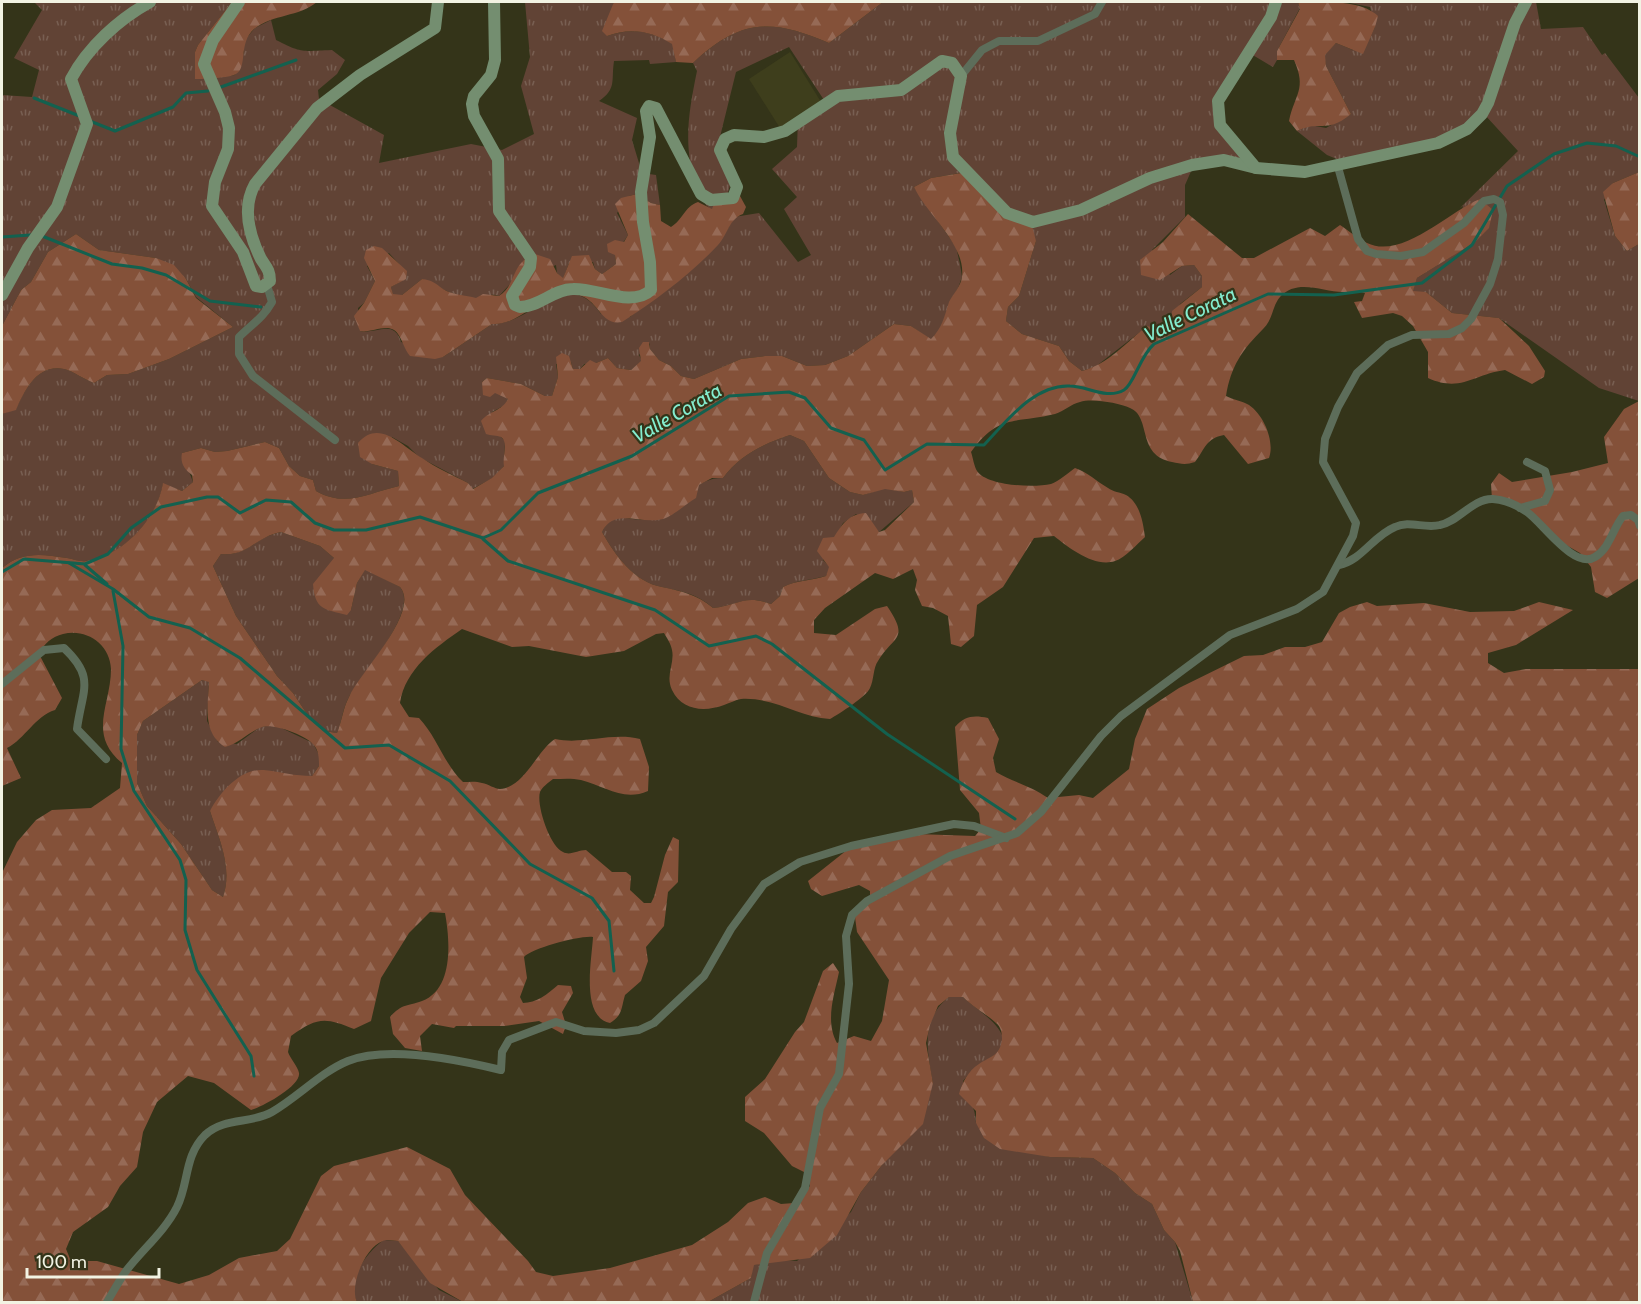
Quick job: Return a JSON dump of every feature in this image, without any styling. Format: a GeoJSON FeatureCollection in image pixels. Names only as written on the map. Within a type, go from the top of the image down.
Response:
{"type":"FeatureCollection","features":[{"type":"Feature","properties":{"kind":"street"},"geometry":{"type":"LineString","coordinates":[[2,295],[28,248],[57,207],[87,124],[71,79],[79,64],[126,15],[150,2]]}},
{"type":"Feature","properties":{"kind":"street"},"geometry":{"type":"LineString","coordinates":[[239,2],[213,40],[204,64],[225,112],[229,128],[228,149],[215,182],[212,206],[243,252],[256,286],[264,286]]}},
{"type":"Feature","properties":{"kind":"street"},"geometry":{"type":"LineString","coordinates":[[264,286],[270,273],[258,251],[246,209],[247,198],[255,184],[317,108],[360,75],[435,28],[438,2]]}},
{"type":"Feature","properties":{"kind":"street"},"geometry":{"type":"LineString","coordinates":[[494,2],[495,60],[491,75],[474,96],[471,104],[474,116],[498,159],[499,211],[531,258],[530,267],[512,296],[515,305],[520,307],[571,288],[631,298],[641,298],[651,290],[650,262],[643,222],[641,192],[650,137],[646,111],[650,106],[656,108],[701,195],[711,200],[724,201],[733,198],[737,188],[720,150],[725,139],[734,135],[764,137],[785,131],[838,96],[901,90],[942,61],[952,63],[961,75]]}},
{"type":"Feature","properties":{"kind":"street"},"geometry":{"type":"LineString","coordinates":[[1102,2],[1095,14],[1038,41],[999,41],[982,50],[961,75],[950,133],[953,157],[1007,213],[1033,222],[1081,210],[1150,178],[1192,165],[1224,160],[1256,168],[1305,172],[1438,143],[1458,135],[1475,123],[1496,86],[1515,23],[1526,2]]}},
{"type":"Feature","properties":{"kind":"street"},"geometry":{"type":"LineString","coordinates":[[1256,168],[1220,125],[1218,101],[1271,17],[1276,2]]}},
{"type":"Feature","properties":{"kind":"street"},"geometry":{"type":"LineString","coordinates":[[754,1302],[767,1253],[805,1188],[820,1108],[839,1074],[849,984],[846,936],[852,915],[867,901],[950,856],[1006,838],[1029,824],[1121,716],[1230,635],[1297,609],[1316,598],[1330,583],[1353,536],[1356,523],[1353,513],[1328,473],[1322,453],[1329,428],[1350,382],[1365,363],[1388,345],[1412,335],[1456,332],[1467,325],[1477,310],[1498,259],[1503,215],[1500,202],[1494,199],[1484,201],[1464,223],[1424,252],[1401,256],[1376,254],[1363,247],[1356,235],[1338,166]]}},
{"type":"Feature","properties":{"kind":"street"},"geometry":{"type":"LineString","coordinates":[[264,286],[272,302],[262,319],[251,325],[239,337],[239,354],[253,376],[335,440]]}},
{"type":"Feature","properties":{"kind":"street"},"geometry":{"type":"LineString","coordinates":[[1520,508],[1545,501],[1550,490],[1545,471],[1527,462]]}},
{"type":"Feature","properties":{"kind":"street"},"geometry":{"type":"LineString","coordinates":[[1339,565],[1350,563],[1380,536],[1395,526],[1441,525],[1486,499],[1508,502],[1520,508],[1571,553],[1584,559],[1593,558],[1601,552],[1623,516],[1632,515],[1638,520],[1640,526]]}},
{"type":"Feature","properties":{"kind":"street"},"geometry":{"type":"LineString","coordinates":[[2,684],[44,650],[64,648],[81,664],[86,682],[77,729],[106,759]]}},
{"type":"Feature","properties":{"kind":"street"},"geometry":{"type":"LineString","coordinates":[[107,1302],[125,1272],[178,1206],[186,1169],[195,1149],[204,1136],[218,1126],[253,1120],[272,1112],[347,1062],[372,1054],[455,1058],[501,1070],[502,1052],[509,1040],[556,1022],[584,1031],[616,1033],[639,1030],[654,1023],[704,976],[731,929],[764,884],[800,862],[851,846],[954,824],[974,826],[1006,838]]}},
{"type":"Feature","properties":{"kind":"shaded area"},"geometry":{"type":"Polygon","coordinates":[[[790,52],[821,102],[780,128],[749,79],[790,52]]]}},
{"type":"Feature","properties":{"kind":"green space"},"geometry":{"type":"Polygon","coordinates":[[[34,2],[232,2],[195,52],[196,70],[211,78],[235,75],[244,52],[244,41],[255,28],[271,20],[276,40],[303,51],[332,50],[345,60],[337,74],[318,90],[319,99],[384,135],[379,163],[471,144],[502,150],[534,134],[521,86],[530,57],[525,2],[614,2],[607,36],[633,31],[649,33],[673,44],[676,62],[650,64],[649,60],[614,61],[611,88],[599,101],[637,118],[632,140],[642,173],[656,175],[660,205],[651,203],[637,194],[629,196],[617,213],[628,235],[615,255],[616,264],[602,274],[595,269],[593,262],[569,263],[563,279],[557,273],[556,265],[510,284],[499,296],[476,298],[455,294],[422,279],[402,295],[393,295],[391,287],[398,283],[400,265],[389,253],[367,266],[375,281],[364,303],[358,308],[360,331],[389,329],[398,335],[401,342],[443,357],[492,324],[521,316],[561,295],[575,294],[588,300],[601,314],[630,317],[701,261],[714,248],[734,217],[759,213],[798,262],[811,255],[784,209],[797,197],[772,169],[797,147],[798,119],[826,103],[789,47],[736,72],[716,153],[731,182],[727,196],[712,210],[703,200],[692,172],[688,129],[697,71],[693,63],[710,48],[741,31],[757,27],[790,29],[829,43],[883,2],[1298,2],[1300,8],[1277,51],[1277,60],[1273,67],[1246,51],[1215,98],[1240,158],[1196,160],[1185,185],[1185,217],[1152,250],[1170,275],[1182,266],[1194,265],[1202,276],[1202,287],[1180,304],[1171,332],[1140,332],[1095,367],[1082,371],[1069,361],[1059,346],[1022,334],[1006,321],[1008,307],[1019,296],[1036,241],[1005,208],[960,173],[931,178],[914,187],[956,247],[962,277],[941,328],[931,340],[911,326],[894,324],[848,356],[825,365],[807,366],[782,356],[765,356],[741,359],[694,379],[681,376],[671,366],[659,360],[650,349],[650,343],[639,355],[642,361],[631,370],[617,368],[608,358],[596,363],[584,364],[580,369],[573,369],[571,362],[556,364],[558,377],[552,396],[545,396],[521,384],[487,378],[482,382],[508,399],[505,405],[492,412],[500,436],[505,441],[504,466],[493,478],[472,489],[468,483],[419,457],[408,446],[392,437],[372,464],[398,471],[399,486],[347,499],[327,496],[316,491],[313,480],[300,476],[289,466],[279,448],[265,442],[227,451],[215,452],[201,448],[182,453],[193,482],[182,491],[163,484],[154,510],[146,523],[125,544],[112,552],[99,558],[83,561],[49,555],[25,556],[2,568],[2,414],[16,409],[33,380],[46,370],[55,369],[68,370],[94,383],[107,375],[128,374],[169,359],[233,327],[196,297],[186,279],[156,258],[99,250],[76,234],[48,252],[31,282],[21,290],[2,326],[2,95],[32,97],[39,70],[14,58],[42,10],[34,2]]]}},
{"type":"Feature","properties":{"kind":"green space"},"geometry":{"type":"Polygon","coordinates":[[[232,2],[317,2],[310,7],[261,24],[254,29],[246,41],[242,66],[236,74],[195,79],[195,52],[198,45],[232,2]]]}},
{"type":"Feature","properties":{"kind":"green space"},"geometry":{"type":"Polygon","coordinates":[[[614,2],[883,2],[829,43],[790,29],[757,27],[726,38],[693,63],[676,62],[672,44],[649,33],[632,31],[607,36],[602,31],[614,2]]]}},
{"type":"Feature","properties":{"kind":"green space"},"geometry":{"type":"Polygon","coordinates":[[[1298,2],[1352,4],[1378,16],[1363,54],[1336,43],[1325,55],[1326,66],[1351,114],[1335,124],[1312,126],[1297,131],[1289,121],[1299,91],[1298,70],[1294,60],[1277,60],[1277,51],[1300,9],[1298,2]]]}},
{"type":"Feature","properties":{"kind":"green space"},"geometry":{"type":"Polygon","coordinates":[[[1345,2],[1536,2],[1541,29],[1583,27],[1602,55],[1605,53],[1639,98],[1639,172],[1613,183],[1604,200],[1615,236],[1627,251],[1639,244],[1639,401],[1599,388],[1499,318],[1452,313],[1426,292],[1412,292],[1417,278],[1452,256],[1463,206],[1460,208],[1518,151],[1485,115],[1442,140],[1344,162],[1327,155],[1297,131],[1310,125],[1326,128],[1351,114],[1326,66],[1324,55],[1336,43],[1353,50],[1369,39],[1375,27],[1370,7],[1345,2]]]}},
{"type":"Feature","properties":{"kind":"green space"},"geometry":{"type":"Polygon","coordinates":[[[1639,172],[1639,244],[1627,251],[1615,236],[1603,192],[1613,183],[1639,172]]]}},
{"type":"Feature","properties":{"kind":"green space"},"geometry":{"type":"Polygon","coordinates":[[[961,173],[1005,208],[1031,222],[1036,241],[1019,296],[1008,307],[1006,321],[1022,334],[1059,346],[1069,361],[1082,371],[1108,358],[1147,326],[1171,332],[1172,311],[1202,287],[1202,276],[1194,265],[1182,266],[1160,280],[1141,275],[1140,260],[1163,242],[1188,214],[1242,258],[1254,258],[1310,228],[1325,236],[1340,225],[1367,243],[1381,247],[1395,245],[1425,232],[1480,199],[1493,210],[1489,228],[1475,242],[1417,278],[1413,291],[1426,292],[1452,313],[1499,318],[1529,346],[1545,371],[1544,377],[1532,384],[1505,370],[1450,384],[1428,378],[1428,352],[1413,326],[1402,316],[1393,313],[1362,318],[1354,302],[1362,301],[1365,293],[1302,287],[1287,291],[1277,301],[1266,325],[1238,359],[1226,396],[1249,405],[1264,422],[1271,444],[1269,458],[1248,464],[1224,435],[1210,441],[1195,462],[1183,464],[1172,462],[1153,452],[1137,413],[1125,406],[1105,402],[1080,402],[1055,414],[999,425],[990,431],[971,452],[976,469],[982,476],[1011,485],[1043,485],[1054,483],[1075,468],[1110,489],[1131,498],[1140,513],[1145,537],[1123,557],[1107,562],[1099,562],[1083,556],[1054,536],[1034,538],[1003,587],[977,605],[974,636],[961,647],[951,644],[948,616],[933,608],[922,606],[915,590],[917,580],[913,569],[893,579],[875,573],[825,608],[814,620],[814,633],[836,635],[875,609],[887,606],[898,625],[897,636],[876,664],[868,691],[830,719],[753,699],[739,699],[709,709],[688,706],[676,697],[670,685],[672,650],[664,633],[656,634],[624,651],[586,657],[529,646],[512,647],[462,629],[432,651],[415,669],[403,691],[400,703],[409,717],[419,718],[425,725],[456,775],[463,782],[480,782],[500,789],[509,787],[523,775],[555,739],[576,741],[629,737],[640,739],[649,767],[648,791],[639,794],[622,794],[581,780],[553,779],[542,788],[539,798],[545,825],[558,849],[568,853],[586,850],[612,872],[626,872],[631,876],[630,890],[644,903],[651,903],[654,897],[665,855],[673,837],[679,840],[678,882],[668,892],[664,926],[646,947],[648,961],[641,981],[625,995],[619,1014],[610,1023],[601,1018],[591,999],[590,972],[593,937],[557,943],[524,957],[527,978],[520,997],[523,1003],[528,1003],[542,997],[558,985],[571,986],[573,993],[562,1012],[566,1025],[563,1034],[539,1021],[504,1026],[456,1026],[454,1028],[432,1024],[420,1036],[422,1051],[405,1048],[393,1034],[390,1017],[402,1007],[422,1001],[432,995],[440,986],[445,975],[448,936],[445,913],[430,912],[409,933],[381,978],[371,1021],[354,1029],[336,1022],[315,1022],[291,1036],[288,1052],[299,1073],[298,1078],[288,1090],[251,1110],[214,1083],[188,1076],[157,1102],[143,1132],[137,1167],[120,1186],[108,1207],[73,1232],[66,1249],[71,1261],[97,1261],[179,1284],[209,1275],[239,1258],[277,1251],[290,1239],[321,1176],[334,1166],[407,1147],[450,1169],[465,1195],[536,1272],[553,1276],[610,1268],[692,1245],[728,1222],[748,1203],[765,1197],[781,1204],[794,1203],[810,1186],[806,1173],[792,1166],[764,1133],[745,1121],[745,1097],[765,1079],[804,1022],[823,971],[833,963],[839,972],[831,1017],[833,1035],[837,1043],[854,1036],[871,1041],[882,1021],[889,980],[857,932],[855,917],[870,896],[870,891],[859,885],[822,896],[811,889],[808,881],[847,850],[916,834],[975,836],[981,829],[979,813],[960,790],[955,727],[959,723],[970,717],[988,718],[999,739],[993,758],[996,772],[1048,798],[1079,795],[1093,798],[1129,769],[1135,739],[1147,709],[1179,688],[1244,656],[1263,655],[1285,647],[1305,647],[1322,642],[1339,613],[1350,607],[1367,602],[1377,606],[1424,603],[1470,612],[1514,611],[1539,602],[1573,610],[1516,645],[1488,653],[1488,663],[1504,673],[1526,669],[1639,669],[1639,1302],[1193,1302],[1180,1251],[1175,1242],[1164,1230],[1152,1204],[1135,1193],[1115,1173],[1093,1158],[1050,1157],[1000,1149],[984,1138],[976,1123],[976,1111],[959,1094],[972,1070],[997,1052],[1001,1045],[1001,1032],[996,1023],[963,997],[949,997],[938,1006],[926,1043],[933,1083],[923,1124],[882,1165],[861,1192],[837,1235],[810,1258],[754,1265],[751,1278],[708,1302],[463,1302],[430,1283],[398,1241],[388,1240],[376,1245],[370,1251],[360,1268],[355,1287],[357,1302],[2,1302],[2,873],[17,842],[36,820],[52,810],[91,808],[120,788],[122,763],[111,752],[103,730],[110,682],[110,660],[101,645],[88,636],[80,633],[63,634],[49,641],[39,654],[62,698],[55,710],[42,717],[7,748],[21,778],[2,786],[2,568],[25,556],[49,555],[84,561],[100,558],[113,552],[136,534],[146,522],[154,510],[163,483],[182,491],[193,482],[192,475],[182,463],[182,453],[201,448],[215,452],[227,451],[265,442],[279,448],[289,466],[300,476],[313,480],[316,491],[327,496],[347,499],[399,486],[398,471],[372,464],[360,457],[358,443],[374,433],[382,434],[398,441],[433,465],[468,483],[473,489],[492,478],[504,466],[505,442],[499,436],[486,434],[481,421],[508,399],[495,393],[490,397],[483,395],[482,382],[487,378],[521,384],[545,396],[552,396],[558,377],[556,357],[562,353],[569,356],[573,369],[580,369],[590,360],[596,363],[608,358],[617,368],[631,370],[641,361],[639,348],[643,342],[649,342],[650,349],[659,360],[671,366],[681,376],[694,379],[741,359],[765,356],[782,356],[807,366],[825,365],[848,356],[894,324],[911,326],[931,339],[940,327],[949,302],[959,287],[962,265],[952,241],[914,187],[931,178],[961,173]],[[790,435],[753,451],[723,478],[712,478],[699,485],[696,498],[675,513],[663,519],[621,518],[613,520],[602,532],[619,558],[643,580],[689,594],[713,608],[747,600],[771,604],[780,596],[783,587],[826,576],[829,567],[817,551],[823,538],[834,537],[847,520],[855,515],[866,513],[879,532],[885,530],[914,502],[912,490],[904,492],[885,489],[863,495],[850,492],[829,478],[804,441],[790,435]],[[281,532],[238,553],[221,554],[213,566],[236,616],[277,676],[293,693],[311,720],[324,731],[337,733],[345,706],[355,686],[396,626],[404,598],[400,587],[365,570],[357,583],[351,610],[347,615],[322,607],[316,599],[313,584],[334,558],[320,546],[281,532]],[[202,680],[143,721],[137,735],[137,783],[147,806],[181,844],[212,890],[223,897],[226,886],[226,864],[210,811],[214,804],[225,789],[239,777],[255,770],[312,776],[319,766],[316,749],[309,741],[296,734],[267,726],[225,747],[213,734],[210,726],[208,718],[209,682],[202,680]]]}},
{"type":"Feature","properties":{"kind":"green space"},"geometry":{"type":"Polygon","coordinates":[[[637,194],[651,203],[660,205],[661,221],[671,227],[693,204],[698,202],[712,209],[716,199],[740,196],[746,207],[718,245],[696,267],[660,296],[622,322],[607,319],[582,296],[559,295],[510,321],[492,324],[443,357],[435,359],[410,356],[398,334],[390,328],[360,331],[354,316],[364,303],[375,281],[364,258],[366,250],[374,246],[382,248],[407,271],[406,279],[391,287],[393,294],[402,295],[422,279],[431,281],[455,294],[476,298],[483,294],[499,296],[505,291],[522,263],[535,254],[550,259],[557,273],[563,278],[572,256],[589,255],[595,269],[602,274],[616,264],[615,255],[608,252],[607,244],[615,240],[624,242],[628,235],[615,204],[621,198],[637,194]]]}},
{"type":"Feature","properties":{"kind":"green space"},"geometry":{"type":"Polygon","coordinates":[[[76,234],[99,250],[156,258],[174,265],[186,279],[196,298],[233,327],[169,359],[128,374],[107,375],[94,383],[64,369],[46,370],[33,380],[16,410],[2,414],[2,326],[21,290],[31,282],[48,252],[76,234]]]}},
{"type":"Feature","properties":{"kind":"green space"},"geometry":{"type":"Polygon","coordinates":[[[1639,401],[1639,578],[1607,598],[1595,592],[1591,567],[1580,553],[1545,533],[1525,512],[1492,499],[1491,484],[1499,473],[1512,482],[1572,472],[1608,463],[1604,437],[1624,409],[1639,401]]]}},
{"type":"Feature","properties":{"kind":"green space"},"geometry":{"type":"Polygon","coordinates":[[[790,435],[804,441],[829,478],[850,492],[863,495],[885,488],[904,492],[912,490],[914,502],[879,532],[856,514],[843,523],[823,560],[830,567],[826,576],[799,581],[783,587],[780,596],[771,604],[748,600],[713,608],[695,596],[643,580],[619,558],[602,532],[607,524],[618,518],[643,520],[660,514],[694,488],[712,479],[723,478],[753,451],[790,435]]]}},
{"type":"Feature","properties":{"kind":"green space"},"geometry":{"type":"Polygon","coordinates":[[[281,532],[320,546],[334,558],[351,610],[357,583],[365,569],[400,587],[404,598],[396,626],[345,705],[337,733],[324,731],[311,720],[293,693],[277,676],[236,616],[213,566],[221,554],[238,553],[264,538],[281,532]]]}},
{"type":"Feature","properties":{"kind":"green space"},"geometry":{"type":"Polygon","coordinates":[[[202,680],[209,681],[207,721],[218,742],[237,744],[260,727],[275,725],[313,743],[319,755],[319,766],[312,776],[292,776],[262,770],[210,811],[226,864],[226,886],[223,897],[212,890],[181,844],[147,806],[137,783],[137,735],[143,721],[202,680]]]}},
{"type":"Feature","properties":{"kind":"green space"},"geometry":{"type":"Polygon","coordinates":[[[949,997],[963,997],[995,1024],[1001,1032],[1003,1041],[1001,1049],[993,1057],[963,1081],[975,1112],[976,1123],[1030,1152],[1050,1157],[1093,1158],[1115,1173],[1135,1193],[1152,1204],[1164,1230],[1175,1242],[1193,1302],[708,1302],[751,1278],[753,1265],[783,1260],[797,1261],[851,1212],[861,1192],[882,1165],[933,1083],[928,1036],[933,1016],[949,997]]]}},
{"type":"Feature","properties":{"kind":"green space"},"geometry":{"type":"Polygon","coordinates":[[[384,1240],[398,1241],[439,1290],[463,1302],[357,1302],[354,1294],[356,1276],[365,1259],[384,1240]]]}},
{"type":"Feature","properties":{"kind":"waterway"},"geometry":{"type":"LineString","coordinates":[[221,87],[296,60]]}},
{"type":"Feature","properties":{"kind":"waterway"},"geometry":{"type":"LineString","coordinates":[[90,121],[115,131],[173,107],[186,93],[208,91]]}},
{"type":"Feature","properties":{"kind":"waterway"},"geometry":{"type":"LineString","coordinates":[[34,98],[82,117]]}},
{"type":"Feature","properties":{"kind":"waterway","name":"Valle Corata"},"geometry":{"type":"LineString","coordinates":[[2,572],[24,559],[85,564],[108,554],[131,528],[161,507],[207,497],[218,497],[240,513],[266,500],[291,502],[315,523],[334,530],[366,530],[420,517],[483,538],[501,530],[538,493],[632,456],[729,396],[789,392],[805,398],[831,428],[864,440],[885,470],[927,444],[984,445],[1022,406],[1044,391],[1070,386],[1111,394],[1124,390],[1154,344],[1268,294],[1334,295],[1422,283],[1472,245],[1507,186],[1554,154],[1587,143],[1616,146],[1640,157]]}},
{"type":"Feature","properties":{"kind":"waterway"},"geometry":{"type":"LineString","coordinates":[[2,237],[30,235]]}},
{"type":"Feature","properties":{"kind":"waterway"},"geometry":{"type":"LineString","coordinates":[[42,236],[112,264],[142,268],[166,275],[210,301],[261,307]]}},
{"type":"Feature","properties":{"kind":"waterway"},"geometry":{"type":"LineString","coordinates":[[483,539],[508,561],[655,610],[709,646],[756,636],[772,644],[887,734],[1015,819]]}},
{"type":"Feature","properties":{"kind":"waterway"},"geometry":{"type":"LineString","coordinates":[[69,563],[113,589],[149,617],[190,628],[240,658],[345,748],[389,745],[450,781],[530,864],[592,898],[609,921],[614,971]]}},
{"type":"Feature","properties":{"kind":"waterway"},"geometry":{"type":"LineString","coordinates":[[85,565],[107,584]]}},
{"type":"Feature","properties":{"kind":"waterway"},"geometry":{"type":"LineString","coordinates":[[113,591],[123,646],[121,749],[134,791],[180,860],[186,880],[185,930],[197,970],[251,1056],[254,1076]]}}]}
